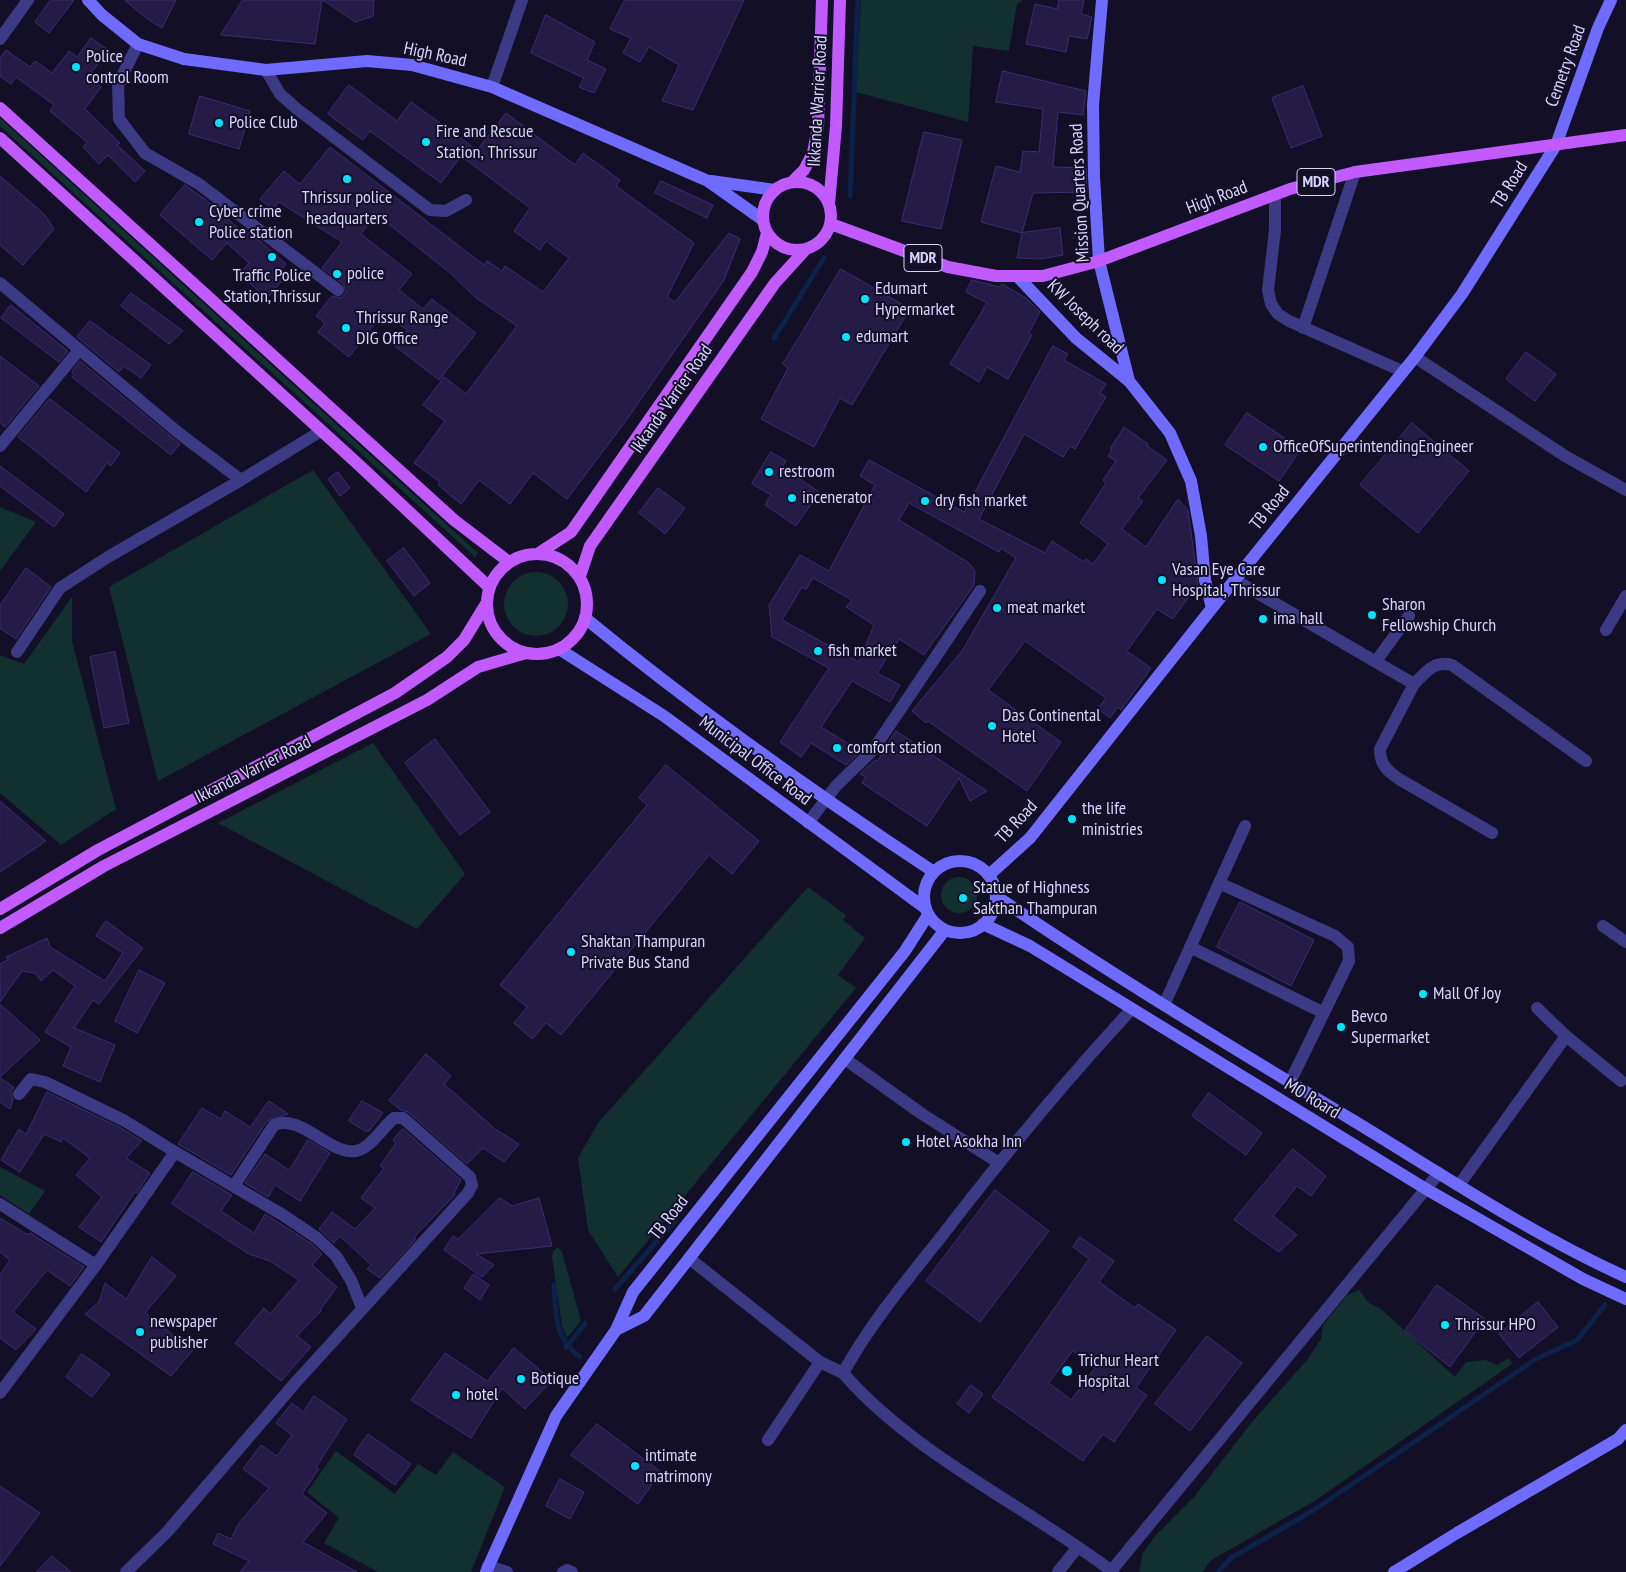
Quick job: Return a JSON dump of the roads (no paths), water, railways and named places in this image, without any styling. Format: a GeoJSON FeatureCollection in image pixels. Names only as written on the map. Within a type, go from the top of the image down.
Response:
{"type":"FeatureCollection","features":[{"type":"Feature","properties":{"kind":"main road","name":"High Road"},"geometry":{"type":"LineString","coordinates":[[88,0],[102,15],[138,44],[184,59],[266,70],[367,61],[412,65],[492,87],[708,181],[763,220]]}},
{"type":"Feature","properties":{"kind":"main road","name":"Ikkanda Warrier Road"},"geometry":{"type":"LineString","coordinates":[[792,182],[804,170],[813,153],[818,127],[822,0]]}},
{"type":"Feature","properties":{"kind":"main road","name":"Ikkanda Warrier Road"},"geometry":{"type":"LineString","coordinates":[[829,204],[836,126],[840,0]]}},
{"type":"Feature","properties":{"kind":"main road","name":"Mission Quarters Road"},"geometry":{"type":"LineString","coordinates":[[1102,0],[1094,104],[1094,176],[1100,261],[1129,381]]}},
{"type":"Feature","properties":{"kind":"main road","name":"Cemetry Road"},"geometry":{"type":"LineString","coordinates":[[1556,145],[1598,28],[1611,0]]}},
{"type":"Feature","properties":{"kind":"main road"},"geometry":{"type":"LineString","coordinates":[[0,108],[454,520],[509,562]]}},
{"type":"Feature","properties":{"kind":"main road","name":"High Road"},"geometry":{"type":"LineString","coordinates":[[831,224],[948,267],[996,276],[1043,276],[1100,261],[1275,195],[1355,172],[1626,135]]}},
{"type":"Feature","properties":{"kind":"main road"},"geometry":{"type":"LineString","coordinates":[[0,138],[489,587]]}},
{"type":"Feature","properties":{"kind":"main road","name":"TB Road"},"geometry":{"type":"LineString","coordinates":[[989,875],[1030,838],[1212,608],[1415,357],[1462,294],[1556,145]]}},
{"type":"Feature","properties":{"kind":"main road"},"geometry":{"type":"LineString","coordinates":[[708,181],[775,190]]}},
{"type":"Feature","properties":{"kind":"main road"},"geometry":{"type":"LineString","coordinates":[[792,182],[810,184],[818,189],[829,204],[831,224],[822,240],[806,249],[784,248],[774,242],[767,234],[763,220],[765,206],[775,190],[792,182]]}},
{"type":"Feature","properties":{"kind":"main road","name":"Ikkanda Varrier Road"},"geometry":{"type":"LineString","coordinates":[[539,553],[571,532],[752,272],[762,252],[767,234]]}},
{"type":"Feature","properties":{"kind":"main road","name":"Ikkanda Varrier Road"},"geometry":{"type":"LineString","coordinates":[[580,576],[590,546],[775,283],[806,249]]}},
{"type":"Feature","properties":{"kind":"main road","name":"KW Joseph road"},"geometry":{"type":"LineString","coordinates":[[1018,277],[1076,338],[1129,381]]}},
{"type":"Feature","properties":{"kind":"main road"},"geometry":{"type":"LineString","coordinates":[[1129,381],[1170,433],[1191,481],[1201,536],[1205,580],[1212,608]]}},
{"type":"Feature","properties":{"kind":"main road"},"geometry":{"type":"LineString","coordinates":[[539,553],[562,560],[580,576],[588,602],[585,618],[582,627],[572,640],[559,649],[543,654],[526,653],[510,647],[497,636],[489,620],[486,604],[489,587],[494,577],[509,562],[523,555],[539,553]]}},
{"type":"Feature","properties":{"kind":"main road","name":"Ikkanda Varrier Road"},"geometry":{"type":"LineString","coordinates":[[0,909],[98,850],[395,693],[447,657],[464,640],[486,604]]}},
{"type":"Feature","properties":{"kind":"main road"},"geometry":{"type":"LineString","coordinates":[[585,618],[680,694],[827,800],[934,872]]}},
{"type":"Feature","properties":{"kind":"main road","name":"Municipal Office Road"},"geometry":{"type":"LineString","coordinates":[[559,649],[664,716],[927,912]]}},
{"type":"Feature","properties":{"kind":"main road","name":"Ikkanda Varrier Road"},"geometry":{"type":"LineString","coordinates":[[0,928],[104,866],[427,700],[478,667],[526,653]]}},
{"type":"Feature","properties":{"kind":"main road"},"geometry":{"type":"LineString","coordinates":[[958,861],[970,862],[980,867],[989,875],[994,885],[996,896],[994,907],[983,924],[965,932],[945,930],[936,924],[927,912],[924,889],[934,872],[946,863],[958,861]]}},
{"type":"Feature","properties":{"kind":"main road"},"geometry":{"type":"LineString","coordinates":[[996,896],[1164,1005],[1439,1173],[1529,1227],[1597,1264],[1626,1276]]}},
{"type":"Feature","properties":{"kind":"main road","name":"TB Road"},"geometry":{"type":"LineString","coordinates":[[487,1569],[556,1416],[616,1330],[633,1292],[905,951],[927,912]]}},
{"type":"Feature","properties":{"kind":"main road","name":"MO Roard"},"geometry":{"type":"LineString","coordinates":[[983,924],[1030,946],[1131,1010],[1426,1190],[1583,1279],[1626,1299]]}},
{"type":"Feature","properties":{"kind":"main road"},"geometry":{"type":"LineString","coordinates":[[616,1330],[644,1316],[945,930]]}},
{"type":"Feature","properties":{"kind":"main road"},"geometry":{"type":"LineString","coordinates":[[1398,1571],[1618,1440],[1626,1430]]}},
{"type":"Feature","properties":{"kind":"street"},"geometry":{"type":"LineString","coordinates":[[0,39],[28,0]]}},
{"type":"Feature","properties":{"kind":"street"},"geometry":{"type":"LineString","coordinates":[[492,87],[522,0]]}},
{"type":"Feature","properties":{"kind":"street"},"geometry":{"type":"LineString","coordinates":[[138,44],[118,84],[119,119],[145,153],[198,184],[338,290]]}},
{"type":"Feature","properties":{"kind":"street"},"geometry":{"type":"LineString","coordinates":[[266,70],[280,94],[297,109],[430,210],[446,211],[466,200]]}},
{"type":"Feature","properties":{"kind":"street"},"geometry":{"type":"LineString","coordinates":[[1303,328],[1355,172]]}},
{"type":"Feature","properties":{"kind":"street"},"geometry":{"type":"LineString","coordinates":[[1275,195],[1275,230],[1268,290],[1271,304],[1278,314],[1303,328],[1402,371]]}},
{"type":"Feature","properties":{"kind":"street"},"geometry":{"type":"LineString","coordinates":[[0,282],[80,350],[110,372],[180,434],[241,480]]}},
{"type":"Feature","properties":{"kind":"street"},"geometry":{"type":"LineString","coordinates":[[0,446],[80,350]]}},
{"type":"Feature","properties":{"kind":"street"},"geometry":{"type":"LineString","coordinates":[[1415,357],[1565,456],[1626,490]]}},
{"type":"Feature","properties":{"kind":"street"},"geometry":{"type":"LineString","coordinates":[[17,652],[60,588],[108,557],[321,431]]}},
{"type":"Feature","properties":{"kind":"street"},"geometry":{"type":"LineString","coordinates":[[1235,580],[1414,684]]}},
{"type":"Feature","properties":{"kind":"street"},"geometry":{"type":"LineString","coordinates":[[808,823],[836,786],[873,750],[980,590]]}},
{"type":"Feature","properties":{"kind":"street"},"geometry":{"type":"LineString","coordinates":[[1606,630],[1626,596]]}},
{"type":"Feature","properties":{"kind":"street"},"geometry":{"type":"LineString","coordinates":[[1376,661],[1409,616]]}},
{"type":"Feature","properties":{"kind":"street"},"geometry":{"type":"LineString","coordinates":[[1492,833],[1399,779],[1386,769],[1380,760],[1380,749],[1414,684],[1433,666],[1441,662],[1452,665],[1586,761]]}},
{"type":"Feature","properties":{"kind":"street"},"geometry":{"type":"LineString","coordinates":[[1164,1005],[1245,826]]}},
{"type":"Feature","properties":{"kind":"street"},"geometry":{"type":"LineString","coordinates":[[1219,883],[1335,936],[1348,947],[1349,961],[1290,1082]]}},
{"type":"Feature","properties":{"kind":"street"},"geometry":{"type":"LineString","coordinates":[[1603,926],[1626,942]]}},
{"type":"Feature","properties":{"kind":"street"},"geometry":{"type":"LineString","coordinates":[[1190,947],[1324,1013]]}},
{"type":"Feature","properties":{"kind":"street"},"geometry":{"type":"LineString","coordinates":[[1537,1008],[1566,1036],[1621,1081]]}},
{"type":"Feature","properties":{"kind":"street"},"geometry":{"type":"LineString","coordinates":[[843,1373],[858,1346],[885,1308],[999,1163],[1131,1010]]}},
{"type":"Feature","properties":{"kind":"street"},"geometry":{"type":"LineString","coordinates":[[1459,1185],[1566,1036]]}},
{"type":"Feature","properties":{"kind":"street"},"geometry":{"type":"LineString","coordinates":[[845,1059],[922,1114],[999,1163]]}},
{"type":"Feature","properties":{"kind":"street"},"geometry":{"type":"LineString","coordinates":[[19,1094],[31,1079],[45,1082],[125,1121],[283,1215],[316,1238],[336,1256],[351,1280],[362,1308]]}},
{"type":"Feature","properties":{"kind":"street"},"geometry":{"type":"LineString","coordinates":[[126,1572],[167,1532],[362,1308],[468,1193],[472,1185],[470,1177],[404,1118],[394,1118],[365,1147],[356,1151],[344,1149],[292,1123],[282,1122],[274,1125],[234,1186]]}},
{"type":"Feature","properties":{"kind":"street"},"geometry":{"type":"LineString","coordinates":[[0,1394],[96,1265],[175,1152]]}},
{"type":"Feature","properties":{"kind":"street"},"geometry":{"type":"LineString","coordinates":[[690,1259],[820,1362],[843,1373],[866,1400],[946,1460],[1112,1571],[1439,1173]]}},
{"type":"Feature","properties":{"kind":"street"},"geometry":{"type":"LineString","coordinates":[[0,1204],[96,1265]]}},
{"type":"Feature","properties":{"kind":"street"},"geometry":{"type":"LineString","coordinates":[[768,1440],[820,1362]]}},
{"type":"Feature","properties":{"kind":"street"},"geometry":{"type":"LineString","coordinates":[[1058,1572],[1078,1548]]}},
{"type":"Feature","properties":{"kind":"street"},"geometry":{"type":"LineString","coordinates":[[487,1569],[507,1572]]}},
{"type":"Feature","properties":{"kind":"street"},"geometry":{"type":"LineString","coordinates":[[563,1572],[567,1570],[572,1572]]}},
{"type":"Feature","properties":{"kind":"waterway"},"geometry":{"type":"LineString","coordinates":[[850,196],[858,0]]}},
{"type":"Feature","properties":{"kind":"waterway"},"geometry":{"type":"LineString","coordinates":[[774,338],[824,258]]}},
{"type":"Feature","properties":{"kind":"waterway"},"geometry":{"type":"LineString","coordinates":[[615,1289],[676,1219]]}},
{"type":"Feature","properties":{"kind":"waterway"},"geometry":{"type":"LineString","coordinates":[[554,1285],[556,1316],[561,1334],[565,1342],[580,1357]]}},
{"type":"Feature","properties":{"kind":"waterway"},"geometry":{"type":"LineString","coordinates":[[1218,1572],[1231,1558],[1314,1510],[1536,1359],[1577,1340],[1605,1305]]}},
{"type":"Feature","properties":{"kind":"waterway"},"geometry":{"type":"LineString","coordinates":[[566,1347],[585,1324]]}},
{"type":"Feature","properties":{"kind":"place","name":"Police control Room"},"geometry":{"type":"Point","coordinates":[76,67]}},
{"type":"Feature","properties":{"kind":"place","name":"Police Club"},"geometry":{"type":"Point","coordinates":[219,123]}},
{"type":"Feature","properties":{"kind":"place","name":"Fire and Rescue Station, Thrissur"},"geometry":{"type":"Point","coordinates":[426,142]}},
{"type":"Feature","properties":{"kind":"place","name":"Thrissur police headquarters"},"geometry":{"type":"Point","coordinates":[347,179]}},
{"type":"Feature","properties":{"kind":"place","name":"Cyber crime Police station"},"geometry":{"type":"Point","coordinates":[199,222]}},
{"type":"Feature","properties":{"kind":"place","name":"Traffic Police Station,Thrissur"},"geometry":{"type":"Point","coordinates":[272,257]}},
{"type":"Feature","properties":{"kind":"place","name":"police"},"geometry":{"type":"Point","coordinates":[337,274]}},
{"type":"Feature","properties":{"kind":"place","name":"Edumart Hypermarket"},"geometry":{"type":"Point","coordinates":[865,299]}},
{"type":"Feature","properties":{"kind":"place","name":"Thrissur Range DIG Office"},"geometry":{"type":"Point","coordinates":[346,328]}},
{"type":"Feature","properties":{"kind":"place","name":"edumart"},"geometry":{"type":"Point","coordinates":[846,337]}},
{"type":"Feature","properties":{"kind":"place","name":"OfficeOfSuperintendingEngineer"},"geometry":{"type":"Point","coordinates":[1263,447]}},
{"type":"Feature","properties":{"kind":"place","name":"restroom"},"geometry":{"type":"Point","coordinates":[769,472]}},
{"type":"Feature","properties":{"kind":"place","name":"incenerator"},"geometry":{"type":"Point","coordinates":[792,498]}},
{"type":"Feature","properties":{"kind":"place","name":"dry fish market"},"geometry":{"type":"Point","coordinates":[925,501]}},
{"type":"Feature","properties":{"kind":"place","name":"Vasan Eye Care Hospital, Thrissur"},"geometry":{"type":"Point","coordinates":[1162,580]}},
{"type":"Feature","properties":{"kind":"place","name":"meat market"},"geometry":{"type":"Point","coordinates":[997,608]}},
{"type":"Feature","properties":{"kind":"place","name":"Sharon Fellowship Church"},"geometry":{"type":"Point","coordinates":[1372,615]}},
{"type":"Feature","properties":{"kind":"place","name":"ima hall"},"geometry":{"type":"Point","coordinates":[1263,619]}},
{"type":"Feature","properties":{"kind":"place","name":"fish market"},"geometry":{"type":"Point","coordinates":[818,651]}},
{"type":"Feature","properties":{"kind":"place","name":"Das Continental Hotel"},"geometry":{"type":"Point","coordinates":[992,726]}},
{"type":"Feature","properties":{"kind":"place","name":"comfort station"},"geometry":{"type":"Point","coordinates":[837,748]}},
{"type":"Feature","properties":{"kind":"place","name":"the life ministries"},"geometry":{"type":"Point","coordinates":[1072,819]}},
{"type":"Feature","properties":{"kind":"place","name":"Statue of Highness Sakthan Thampuran"},"geometry":{"type":"Point","coordinates":[963,898]}},
{"type":"Feature","properties":{"kind":"place","name":"Shaktan Thampuran Private Bus Stand"},"geometry":{"type":"Point","coordinates":[571,952]}},
{"type":"Feature","properties":{"kind":"place","name":"Mall Of Joy"},"geometry":{"type":"Point","coordinates":[1423,994]}},
{"type":"Feature","properties":{"kind":"place","name":"Bevco Supermarket"},"geometry":{"type":"Point","coordinates":[1341,1027]}},
{"type":"Feature","properties":{"kind":"place","name":"Hotel Asokha Inn"},"geometry":{"type":"Point","coordinates":[906,1142]}},
{"type":"Feature","properties":{"kind":"place","name":"Thrissur HPO"},"geometry":{"type":"Point","coordinates":[1445,1325]}},
{"type":"Feature","properties":{"kind":"place","name":"newspaper publisher"},"geometry":{"type":"Point","coordinates":[140,1332]}},
{"type":"Feature","properties":{"kind":"place","name":"Trichur Heart Hospital"},"geometry":{"type":"Point","coordinates":[1067,1371]}},
{"type":"Feature","properties":{"kind":"place","name":"Botique"},"geometry":{"type":"Point","coordinates":[521,1379]}},
{"type":"Feature","properties":{"kind":"place","name":"hotel"},"geometry":{"type":"Point","coordinates":[456,1395]}},
{"type":"Feature","properties":{"kind":"place","name":"intimate matrimony"},"geometry":{"type":"Point","coordinates":[635,1466]}}]}
